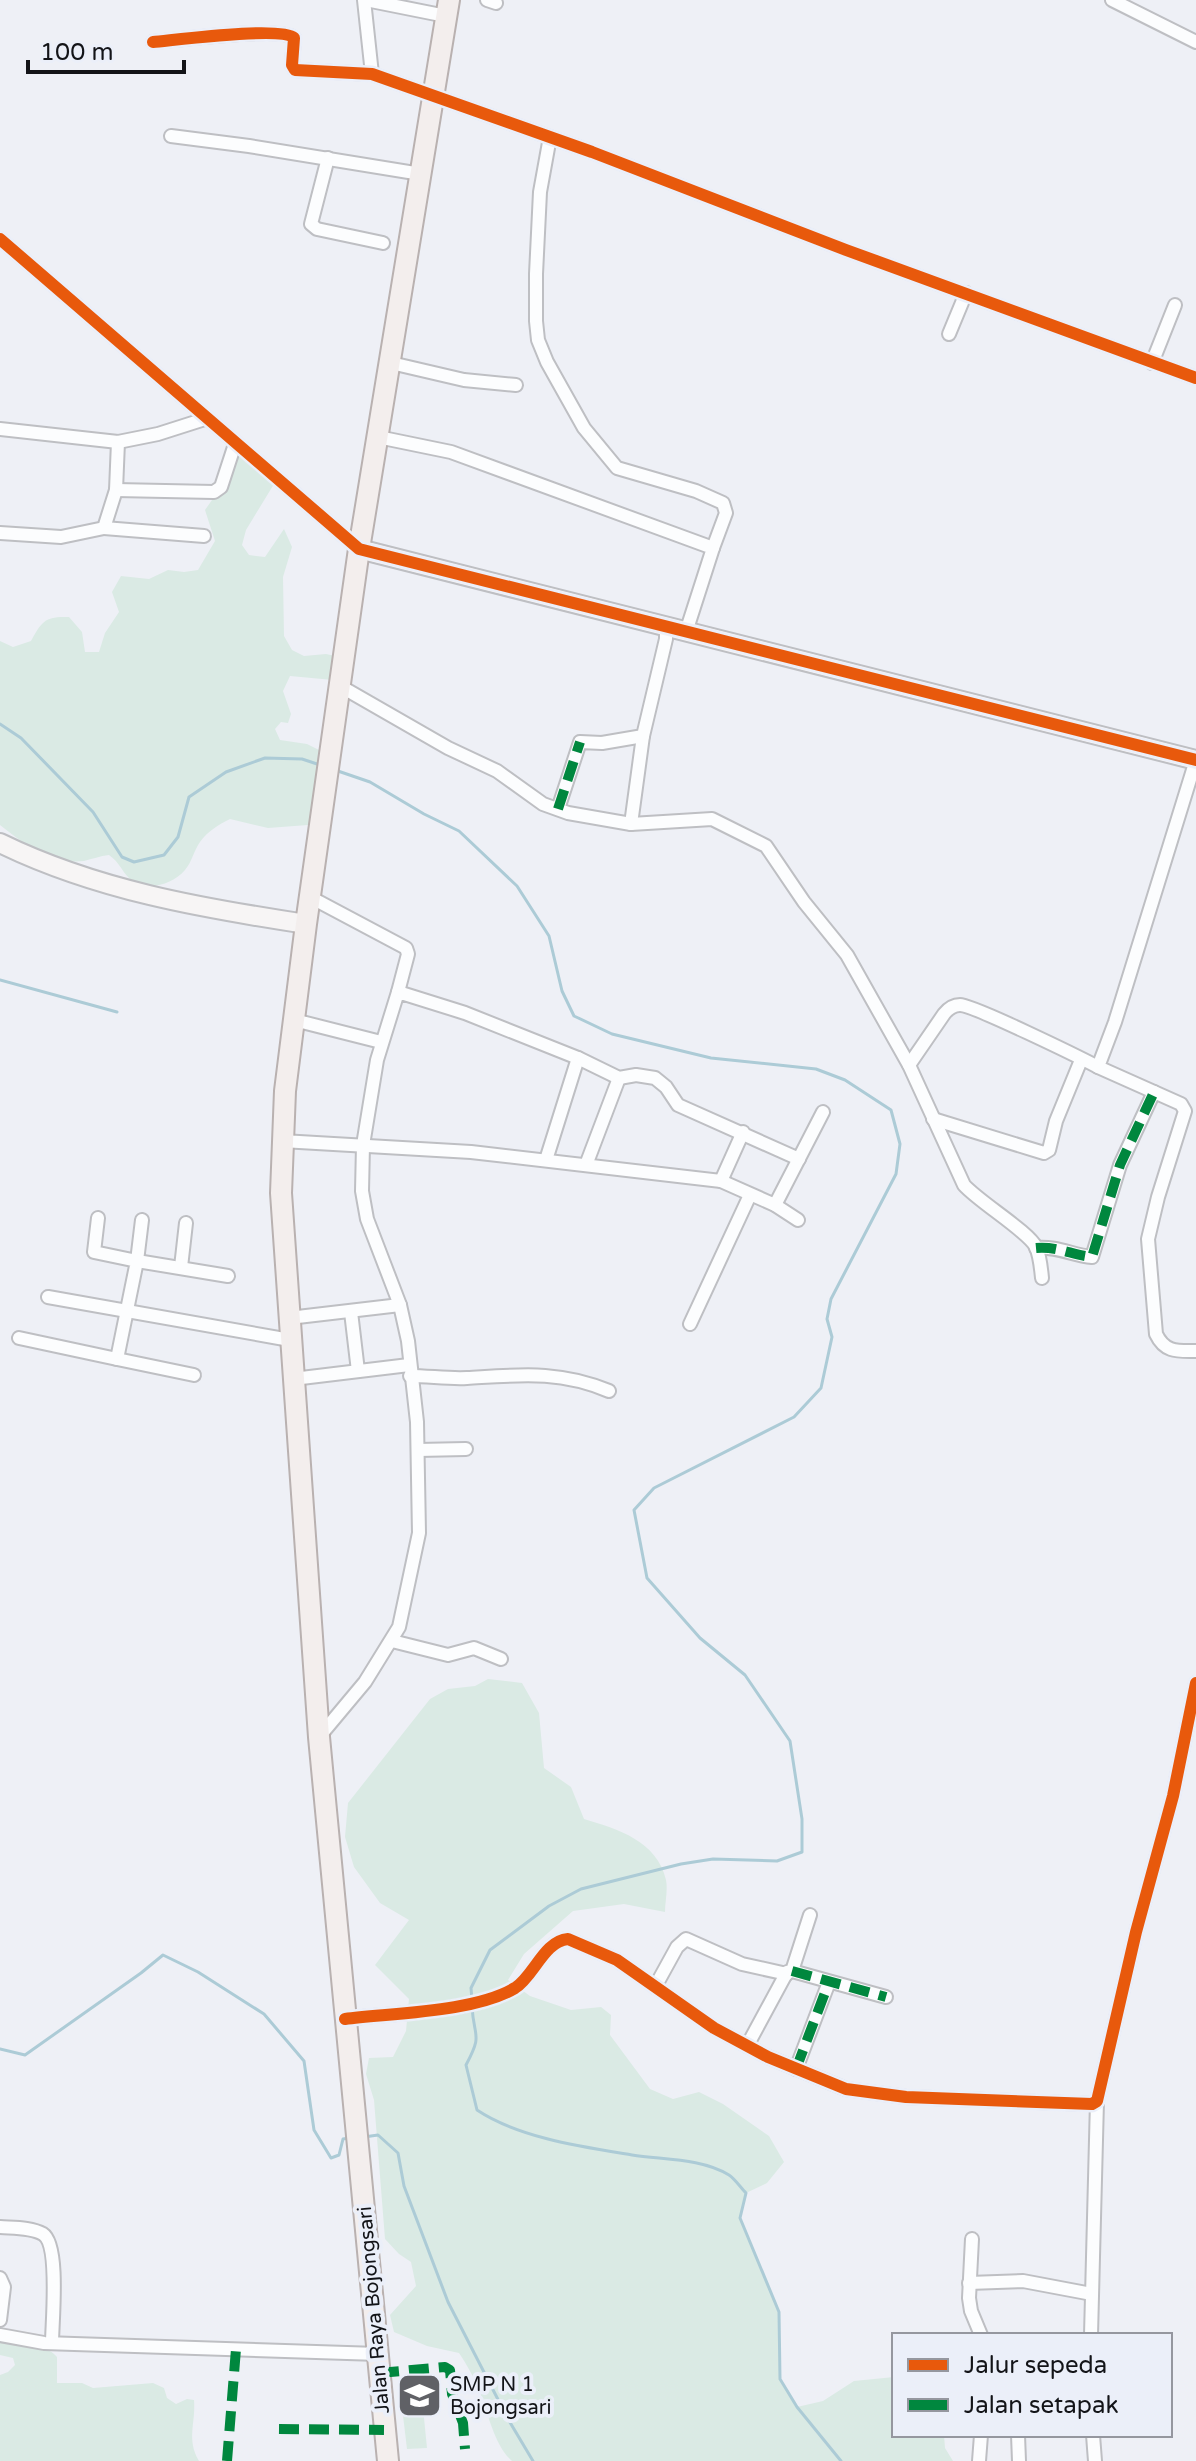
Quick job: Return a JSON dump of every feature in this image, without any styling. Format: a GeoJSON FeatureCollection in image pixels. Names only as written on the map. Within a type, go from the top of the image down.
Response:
{"type":"FeatureCollection","features":[{"type":"Feature","properties":{"kind":"main road","name":"Jalan Raya Bojongsari"},"geometry":{"type":"LineString","coordinates":[[388,2461],[319,1737],[290,1340],[281,1193],[282,1141],[306,924],[359,549],[448,8]]}},
{"type":"Feature","properties":{"kind":"street"},"geometry":{"type":"LineString","coordinates":[[372,74],[365,0],[448,8]]}},
{"type":"Feature","properties":{"kind":"street"},"geometry":{"type":"LineString","coordinates":[[1112,0],[1196,42]]}},
{"type":"Feature","properties":{"kind":"street"},"geometry":{"type":"LineString","coordinates":[[153,42],[288,33],[294,38],[292,65],[295,70],[372,74],[550,137],[1196,378]]}},
{"type":"Feature","properties":{"kind":"street"},"geometry":{"type":"LineString","coordinates":[[171,136],[421,174]]}},
{"type":"Feature","properties":{"kind":"street"},"geometry":{"type":"LineString","coordinates":[[550,137],[540,192],[536,274],[538,340],[547,362],[584,428],[611,463],[624,471],[696,491],[723,503],[726,513],[686,632]]}},
{"type":"Feature","properties":{"kind":"street"},"geometry":{"type":"LineString","coordinates":[[328,158],[311,224],[317,229],[383,243]]}},
{"type":"Feature","properties":{"kind":"street"},"geometry":{"type":"LineString","coordinates":[[0,239],[359,549],[1196,760],[1115,1022],[1098,1067]]}},
{"type":"Feature","properties":{"kind":"street"},"geometry":{"type":"LineString","coordinates":[[949,334],[966,293]]}},
{"type":"Feature","properties":{"kind":"street"},"geometry":{"type":"LineString","coordinates":[[1152,363],[1175,305]]}},
{"type":"Feature","properties":{"kind":"street"},"geometry":{"type":"LineString","coordinates":[[391,363],[464,380],[516,385]]}},
{"type":"Feature","properties":{"kind":"street"},"geometry":{"type":"LineString","coordinates":[[0,429],[118,442],[158,434],[205,419]]}},
{"type":"Feature","properties":{"kind":"street"},"geometry":{"type":"LineString","coordinates":[[378,437],[451,452],[713,548]]}},
{"type":"Feature","properties":{"kind":"street"},"geometry":{"type":"LineString","coordinates":[[104,528],[116,490],[118,442]]}},
{"type":"Feature","properties":{"kind":"street"},"geometry":{"type":"LineString","coordinates":[[116,490],[214,492],[221,487],[235,444]]}},
{"type":"Feature","properties":{"kind":"street"},"geometry":{"type":"LineString","coordinates":[[0,533],[61,537],[104,528],[204,536]]}},
{"type":"Feature","properties":{"kind":"street"},"geometry":{"type":"LineString","coordinates":[[631,824],[643,736],[666,639],[666,627]]}},
{"type":"Feature","properties":{"kind":"street"},"geometry":{"type":"LineString","coordinates":[[340,686],[448,748],[497,771],[543,804],[631,824],[712,819],[766,846],[804,902],[847,955],[909,1065],[964,1185],[1030,1239],[1036,1248],[1042,1278]]}},
{"type":"Feature","properties":{"kind":"street"},"geometry":{"type":"LineString","coordinates":[[558,809],[580,742],[602,743],[643,736]]}},
{"type":"Feature","properties":{"kind":"street"},"geometry":{"type":"LineString","coordinates":[[0,843],[39,862],[158,898],[306,924]]}},
{"type":"Feature","properties":{"kind":"street"},"geometry":{"type":"LineString","coordinates":[[310,897],[406,948],[408,954],[381,1042],[363,1145],[362,1191],[367,1219],[400,1305],[408,1341],[417,1422],[419,1533],[399,1627],[365,1682],[319,1737]]}},
{"type":"Feature","properties":{"kind":"street"},"geometry":{"type":"LineString","coordinates":[[398,992],[465,1013],[578,1058],[619,1078],[636,1075],[655,1078],[666,1087],[675,1103],[799,1159]]}},
{"type":"Feature","properties":{"kind":"street"},"geometry":{"type":"LineString","coordinates":[[909,1065],[944,1014],[959,1005],[988,1015],[1181,1104],[1185,1111],[1148,1239],[1156,1334],[1166,1348],[1173,1351],[1196,1351]]}},
{"type":"Feature","properties":{"kind":"street"},"geometry":{"type":"LineString","coordinates":[[294,1020],[381,1042]]}},
{"type":"Feature","properties":{"kind":"street"},"geometry":{"type":"LineString","coordinates":[[546,1160],[578,1058]]}},
{"type":"Feature","properties":{"kind":"street"},"geometry":{"type":"LineString","coordinates":[[933,1119],[1044,1153],[1049,1150],[1056,1121],[1081,1060]]}},
{"type":"Feature","properties":{"kind":"street"},"geometry":{"type":"LineString","coordinates":[[586,1165],[619,1078]]}},
{"type":"Feature","properties":{"kind":"street"},"geometry":{"type":"LineString","coordinates":[[1036,1248],[1062,1248],[1071,1254],[1092,1257],[1120,1165],[1154,1092]]}},
{"type":"Feature","properties":{"kind":"street"},"geometry":{"type":"LineString","coordinates":[[775,1205],[823,1112]]}},
{"type":"Feature","properties":{"kind":"street"},"geometry":{"type":"LineString","coordinates":[[721,1181],[743,1132]]}},
{"type":"Feature","properties":{"kind":"street"},"geometry":{"type":"LineString","coordinates":[[282,1141],[546,1160],[721,1181],[775,1205],[798,1220]]}},
{"type":"Feature","properties":{"kind":"street"},"geometry":{"type":"LineString","coordinates":[[690,1324],[750,1195]]}},
{"type":"Feature","properties":{"kind":"street"},"geometry":{"type":"LineString","coordinates":[[98,1218],[94,1252],[228,1276]]}},
{"type":"Feature","properties":{"kind":"street"},"geometry":{"type":"LineString","coordinates":[[117,1359],[142,1220]]}},
{"type":"Feature","properties":{"kind":"street"},"geometry":{"type":"LineString","coordinates":[[181,1267],[186,1223]]}},
{"type":"Feature","properties":{"kind":"street"},"geometry":{"type":"LineString","coordinates":[[48,1297],[290,1340]]}},
{"type":"Feature","properties":{"kind":"street"},"geometry":{"type":"LineString","coordinates":[[289,1318],[400,1305]]}},
{"type":"Feature","properties":{"kind":"street"},"geometry":{"type":"LineString","coordinates":[[351,1312],[358,1371]]}},
{"type":"Feature","properties":{"kind":"street"},"geometry":{"type":"LineString","coordinates":[[19,1338],[194,1375]]}},
{"type":"Feature","properties":{"kind":"street"},"geometry":{"type":"LineString","coordinates":[[293,1379],[358,1371],[410,1370],[447,1378],[537,1374],[576,1378],[609,1391]]}},
{"type":"Feature","properties":{"kind":"street"},"geometry":{"type":"LineString","coordinates":[[418,1450],[466,1449]]}},
{"type":"Feature","properties":{"kind":"street"},"geometry":{"type":"LineString","coordinates":[[392,1641],[448,1655],[474,1648],[501,1659]]}},
{"type":"Feature","properties":{"kind":"street"},"geometry":{"type":"LineString","coordinates":[[1091,2333],[1097,2101],[1136,1932],[1173,1796],[1196,1683]]}},
{"type":"Feature","properties":{"kind":"street"},"geometry":{"type":"LineString","coordinates":[[747,2046],[790,1972],[810,1915]]}},
{"type":"Feature","properties":{"kind":"street"},"geometry":{"type":"LineString","coordinates":[[345,2019],[482,2001],[516,1987],[556,1943],[568,1939],[617,1960],[714,2028],[747,2046],[846,2089],[879,2095],[1079,2105],[1097,2101]]}},
{"type":"Feature","properties":{"kind":"street"},"geometry":{"type":"LineString","coordinates":[[655,1987],[677,1947],[686,1939],[742,1964],[790,1972],[886,1997]]}},
{"type":"Feature","properties":{"kind":"street"},"geometry":{"type":"LineString","coordinates":[[796,2069],[829,1982]]}},
{"type":"Feature","properties":{"kind":"street"},"geometry":{"type":"LineString","coordinates":[[0,2227],[29,2230],[49,2240],[53,2258],[52,2343]]}},
{"type":"Feature","properties":{"kind":"street"},"geometry":{"type":"LineString","coordinates":[[972,2239],[971,2311],[980,2333]]}},
{"type":"Feature","properties":{"kind":"street"},"geometry":{"type":"LineString","coordinates":[[0,2278],[4,2287],[0,2320]]}},
{"type":"Feature","properties":{"kind":"street"},"geometry":{"type":"LineString","coordinates":[[969,2283],[1023,2281],[1092,2294]]}},
{"type":"Feature","properties":{"kind":"street"},"geometry":{"type":"LineString","coordinates":[[0,2335],[52,2343],[378,2354]]}},
{"type":"Feature","properties":{"kind":"street"},"geometry":{"type":"LineString","coordinates":[[979,2461],[981,2437]]}},
{"type":"Feature","properties":{"kind":"street"},"geometry":{"type":"LineString","coordinates":[[1018,2437],[1019,2461]]}},
{"type":"Feature","properties":{"kind":"street"},"geometry":{"type":"LineString","coordinates":[[1093,2437],[1095,2461]]}},
{"type":"Feature","properties":{"kind":"shaded area"},"geometry":{"type":"Polygon","coordinates":[[[239,447],[274,484],[246,530],[242,545],[249,555],[265,557],[284,529],[292,547],[283,577],[284,636],[292,650],[304,656],[335,656],[333,680],[290,676],[283,691],[291,714],[288,723],[281,722],[275,729],[280,740],[307,744],[331,756],[321,824],[268,828],[230,819],[203,838],[180,875],[166,883],[150,886],[135,883],[109,855],[72,861],[39,852],[0,825],[0,641],[13,647],[31,641],[45,621],[69,617],[82,632],[85,652],[99,652],[105,633],[119,612],[112,592],[121,576],[149,579],[168,570],[198,570],[215,541],[205,510],[219,490],[239,447]]]}},
{"type":"Feature","properties":{"kind":"shaded area"},"geometry":{"type":"Polygon","coordinates":[[[488,1679],[522,1683],[539,1713],[544,1768],[571,1787],[584,1819],[623,1832],[645,1846],[661,1867],[667,1884],[665,1912],[624,1904],[573,1911],[524,1954],[508,1980],[530,1996],[571,2010],[601,2007],[611,2015],[610,2035],[650,2089],[673,2099],[699,2092],[723,2104],[769,2136],[784,2162],[767,2183],[746,2193],[740,2218],[779,2312],[780,2380],[797,2407],[823,2401],[854,2381],[892,2377],[892,2437],[944,2437],[945,2448],[953,2461],[512,2461],[496,2438],[476,2383],[459,2353],[427,2346],[394,2332],[390,2315],[416,2286],[411,2262],[385,2239],[374,2100],[366,2074],[369,2058],[393,2057],[406,2031],[409,1999],[375,1965],[409,1920],[380,1903],[354,1867],[345,1837],[348,1803],[430,1699],[448,1689],[475,1686],[488,1679]]]}},
{"type":"Feature","properties":{"kind":"shaded area"},"geometry":{"type":"Polygon","coordinates":[[[0,2342],[30,2344],[52,2352],[57,2357],[57,2383],[82,2383],[93,2388],[153,2383],[164,2388],[167,2398],[176,2404],[187,2399],[194,2400],[192,2438],[199,2461],[0,2461],[0,2375],[15,2365],[13,2358],[0,2355],[0,2342]]]}},
{"type":"Feature","properties":{"kind":"shaded area"},"geometry":{"type":"Polygon","coordinates":[[[422,2398],[427,2448],[407,2449],[401,2399],[422,2398]]]}},
{"type":"Feature","properties":{"kind":"waterway"},"geometry":{"type":"LineString","coordinates":[[0,724],[21,738],[93,812],[122,857],[134,862],[164,855],[178,837],[189,797],[226,772],[265,758],[302,759],[320,765]]}},
{"type":"Feature","properties":{"kind":"waterway"},"geometry":{"type":"LineString","coordinates":[[335,770],[370,782],[459,831],[517,886],[549,936],[562,991],[574,1016],[612,1034],[711,1058],[816,1069],[845,1080],[891,1110],[900,1144],[896,1174],[831,1299],[827,1319],[832,1337],[821,1388],[794,1417],[654,1488],[634,1510],[647,1578],[700,1638],[745,1675],[790,1741],[802,1819],[802,1852],[777,1861],[713,1859],[681,1864],[581,1889],[549,1906],[490,1950],[471,1988],[472,2000]]}},
{"type":"Feature","properties":{"kind":"waterway"},"geometry":{"type":"LineString","coordinates":[[0,980],[117,1012]]}},
{"type":"Feature","properties":{"kind":"waterway"},"geometry":{"type":"LineString","coordinates":[[0,2049],[25,2055],[163,1955],[198,1972],[264,2014],[304,2061],[314,2130],[331,2158],[339,2155],[343,2139],[349,2138]]}},
{"type":"Feature","properties":{"kind":"waterway"},"geometry":{"type":"LineString","coordinates":[[472,2007],[476,2041],[466,2065],[477,2110],[512,2128],[552,2140],[706,2165],[729,2175],[746,2193],[740,2218],[779,2312],[780,2379],[797,2407],[841,2461]]}},
{"type":"Feature","properties":{"kind":"waterway"},"geometry":{"type":"LineString","coordinates":[[364,2137],[378,2135],[398,2153],[404,2186],[448,2302],[533,2461]]}},
{"type":"Feature","properties":{"kind":"marked path"},"geometry":{"type":"LineString","coordinates":[[558,809],[580,742]]}},
{"type":"Feature","properties":{"kind":"marked path"},"geometry":{"type":"LineString","coordinates":[[1036,1248],[1092,1257],[1120,1165],[1154,1092]]}},
{"type":"Feature","properties":{"kind":"marked path"},"geometry":{"type":"LineString","coordinates":[[792,1971],[886,1997]]}},
{"type":"Feature","properties":{"kind":"marked path"},"geometry":{"type":"LineString","coordinates":[[796,2069],[829,1982]]}},
{"type":"Feature","properties":{"kind":"marked path"},"geometry":{"type":"LineString","coordinates":[[227,2461],[236,2349]]}},
{"type":"Feature","properties":{"kind":"marked path"},"geometry":{"type":"LineString","coordinates":[[379,2373],[445,2367],[450,2370],[452,2394],[463,2423],[465,2449]]}},
{"type":"Feature","properties":{"kind":"marked path"},"geometry":{"type":"LineString","coordinates":[[279,2429],[384,2430]]}},
{"type":"Feature","properties":{"kind":"cycle path"},"geometry":{"type":"LineString","coordinates":[[153,42],[250,33],[285,35],[294,38],[292,65],[295,70],[372,74],[592,152],[846,250],[1196,378]]}},
{"type":"Feature","properties":{"kind":"cycle path"},"geometry":{"type":"LineString","coordinates":[[0,239],[359,549],[1196,760]]}},
{"type":"Feature","properties":{"kind":"cycle path"},"geometry":{"type":"LineString","coordinates":[[345,2019],[456,2007],[498,1996],[522,1983],[552,1946],[568,1939],[617,1960],[714,2028],[768,2057],[846,2089],[906,2097],[1092,2104],[1097,2101],[1136,1932],[1173,1796],[1196,1683]]}},
{"type":"Feature","properties":{"kind":"place","name":"SMP N 1 Bojongsari"},"geometry":{"type":"Point","coordinates":[419,2396]}}]}
